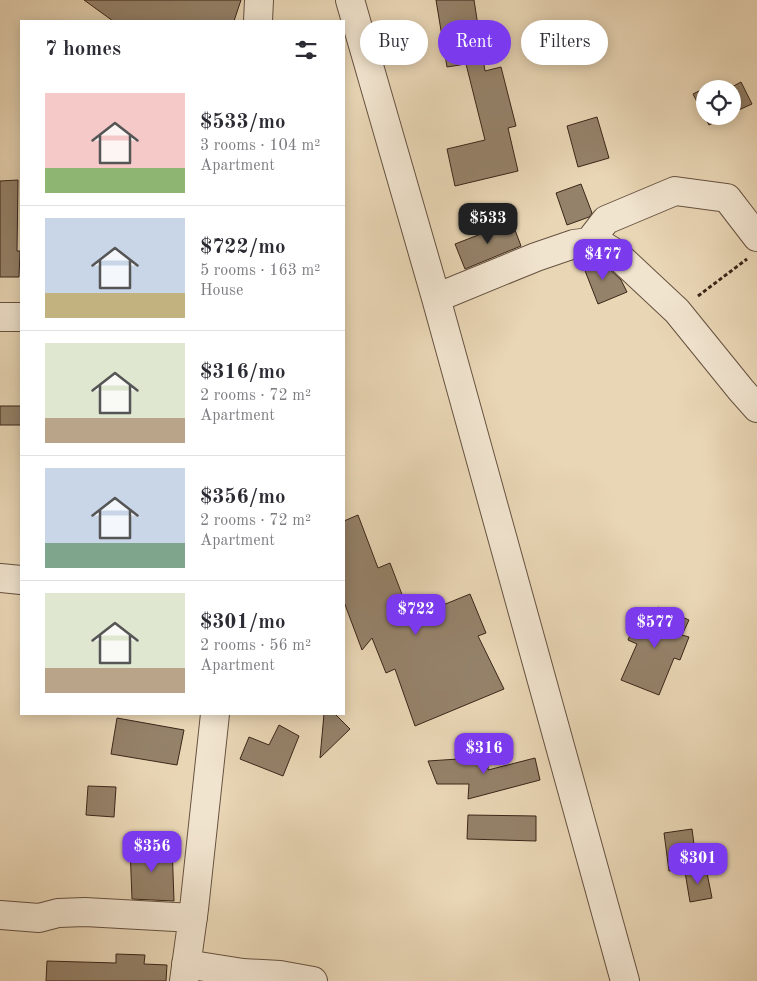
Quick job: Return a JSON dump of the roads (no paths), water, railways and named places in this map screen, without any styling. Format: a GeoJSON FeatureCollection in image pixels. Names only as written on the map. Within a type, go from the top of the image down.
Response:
{"type":"FeatureCollection","features":[{"type":"Feature","properties":{"kind":"street"},"geometry":{"type":"LineString","coordinates":[[258,20],[259,0]]}},
{"type":"Feature","properties":{"kind":"street"},"geometry":{"type":"LineString","coordinates":[[350,0],[436,298],[625,981]]}},
{"type":"Feature","properties":{"kind":"street"},"geometry":{"type":"LineString","coordinates":[[589,242],[606,220],[675,191],[727,198],[753,248]]}},
{"type":"Feature","properties":{"kind":"street"},"geometry":{"type":"LineString","coordinates":[[436,298],[536,257],[574,244],[589,242],[602,244],[616,253],[677,311],[757,408]]}},
{"type":"Feature","properties":{"kind":"street"},"geometry":{"type":"LineString","coordinates":[[0,317],[20,317]]}},
{"type":"Feature","properties":{"kind":"street"},"geometry":{"type":"LineString","coordinates":[[0,578],[20,580]]}},
{"type":"Feature","properties":{"kind":"street"},"geometry":{"type":"LineString","coordinates":[[215,715],[193,918],[185,972],[280,975],[313,981]]}},
{"type":"Feature","properties":{"kind":"street"},"geometry":{"type":"LineString","coordinates":[[0,915],[39,918],[58,913],[85,912],[193,918]]}}]}
